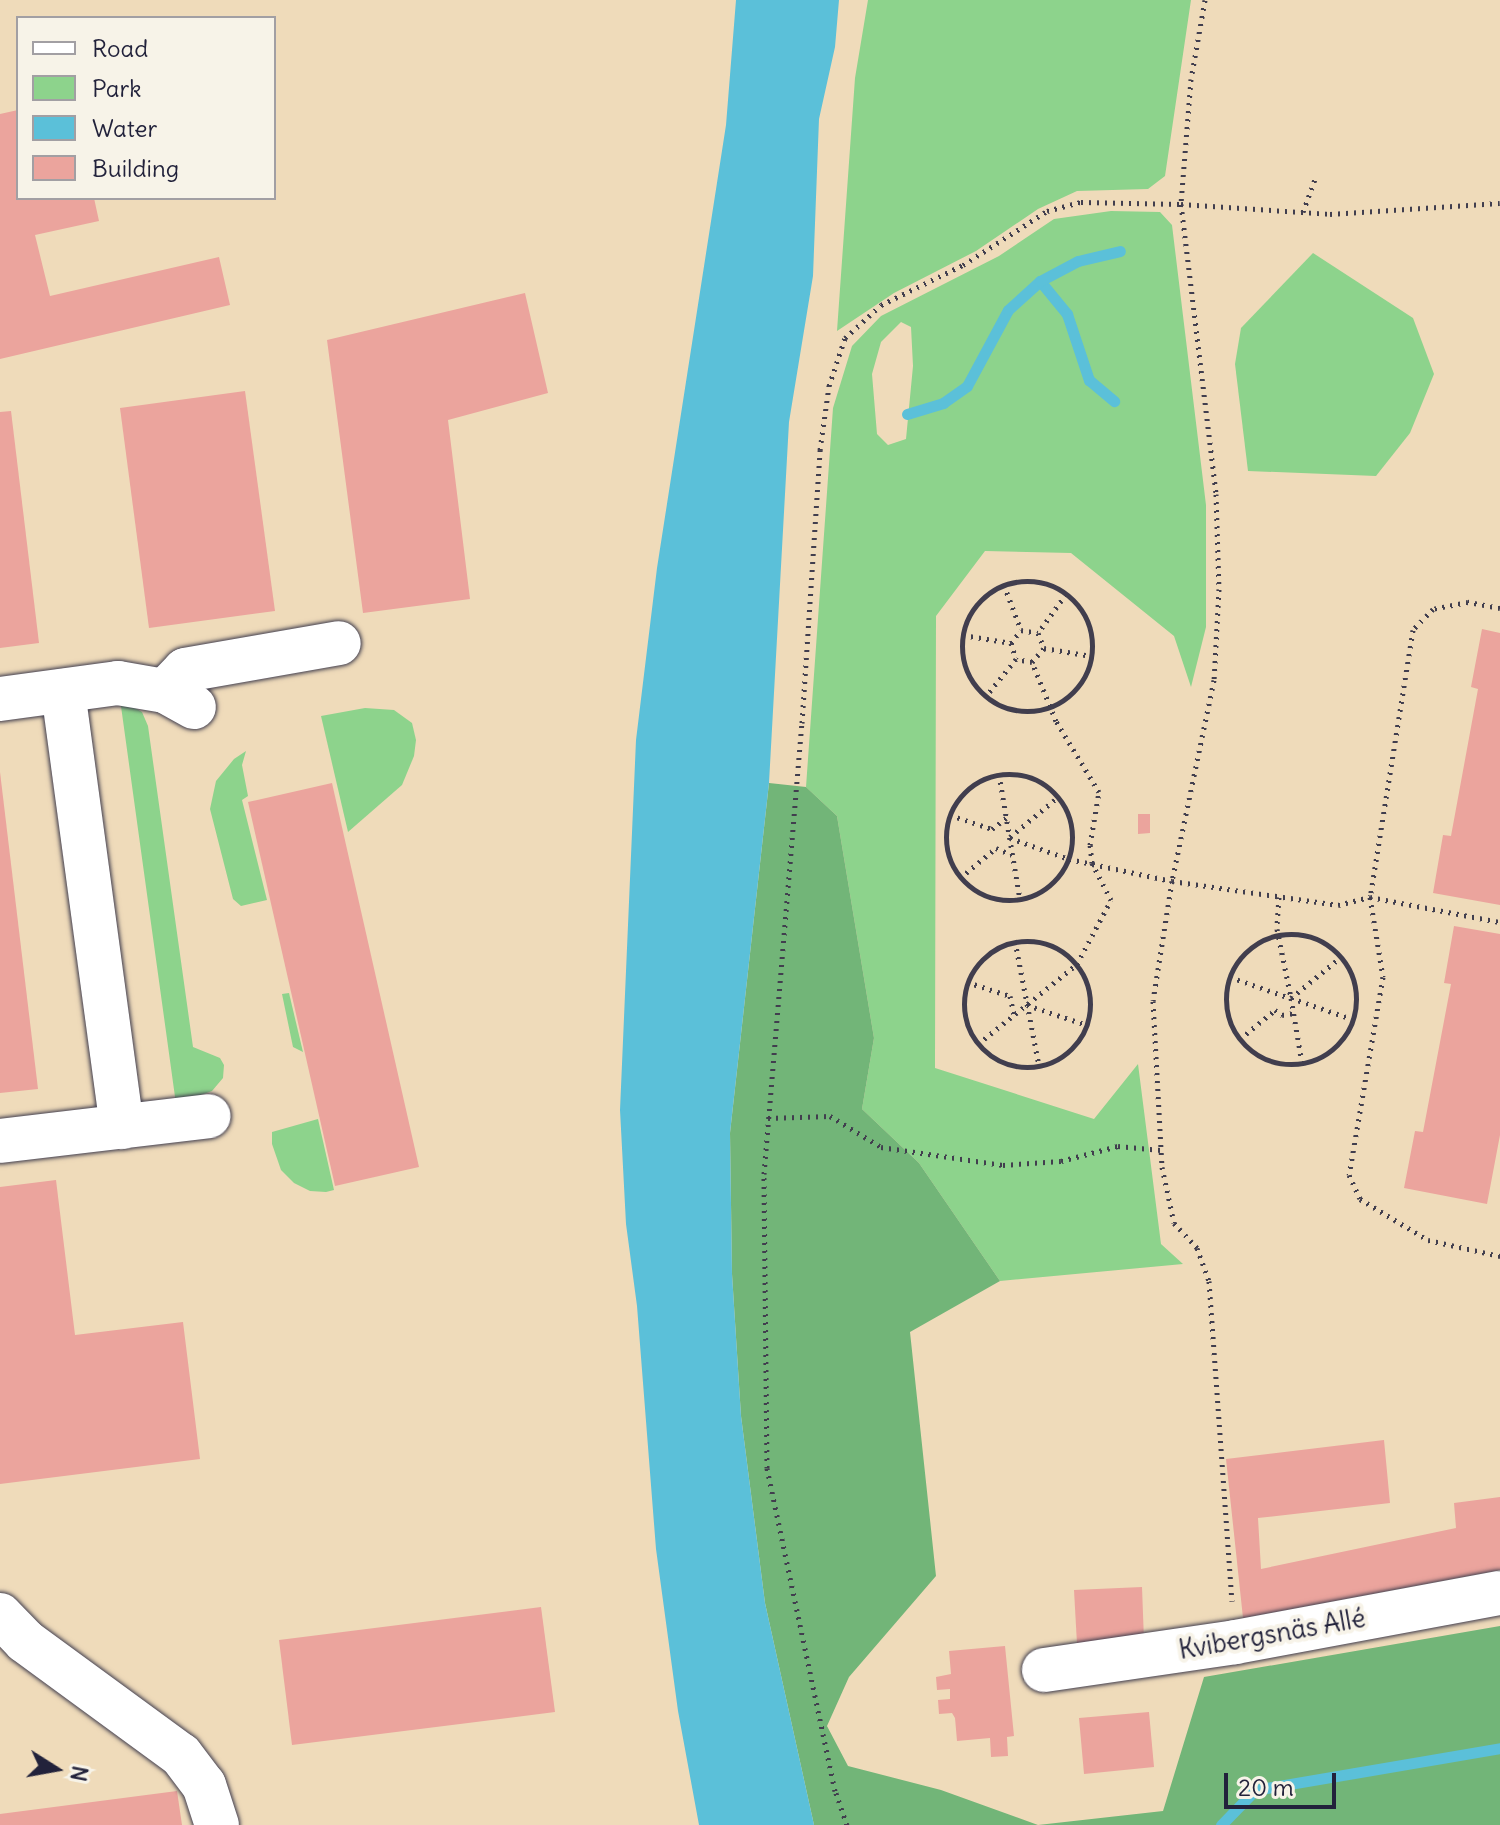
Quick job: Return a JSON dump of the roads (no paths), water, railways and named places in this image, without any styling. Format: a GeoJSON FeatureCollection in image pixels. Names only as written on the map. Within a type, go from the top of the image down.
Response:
{"type":"FeatureCollection","features":[{"type":"Feature","properties":{"kind":"lane"},"geometry":{"type":"LineString","coordinates":[[0,699],[118,683],[180,699],[185,670],[339,643]]}},
{"type":"Feature","properties":{"kind":"lane"},"geometry":{"type":"LineString","coordinates":[[63,691],[122,1127]]}},
{"type":"Feature","properties":{"kind":"lane"},"geometry":{"type":"LineString","coordinates":[[0,1141],[209,1116]]}},
{"type":"Feature","properties":{"kind":"lane","name":"Kvibergsnäs Allé"},"geometry":{"type":"LineString","coordinates":[[1044,1670],[1235,1642],[1500,1593]]}},
{"type":"Feature","properties":{"kind":"lane"},"geometry":{"type":"LineString","coordinates":[[0,1615],[25,1641],[181,1755],[204,1785],[217,1825]]}},
{"type":"Feature","properties":{"kind":"water"},"geometry":{"type":"Polygon","coordinates":[[[736,0],[839,0],[835,47],[819,119],[813,276],[789,422],[769,783],[730,1133],[732,1274],[741,1416],[765,1603],[814,1825],[699,1825],[678,1711],[656,1549],[637,1306],[626,1224],[620,1110],[636,740],[657,568],[726,125],[736,0]]]}},
{"type":"Feature","properties":{"kind":"waterway"},"geometry":{"type":"LineString","coordinates":[[907,414],[943,403],[967,386],[1008,310],[1040,281],[1078,261],[1120,251]]}},
{"type":"Feature","properties":{"kind":"waterway"},"geometry":{"type":"LineString","coordinates":[[1040,281],[1067,314],[1089,380],[1114,401]]}},
{"type":"Feature","properties":{"kind":"waterway"},"geometry":{"type":"LineString","coordinates":[[1221,1825],[1255,1790],[1500,1748]]}}]}
